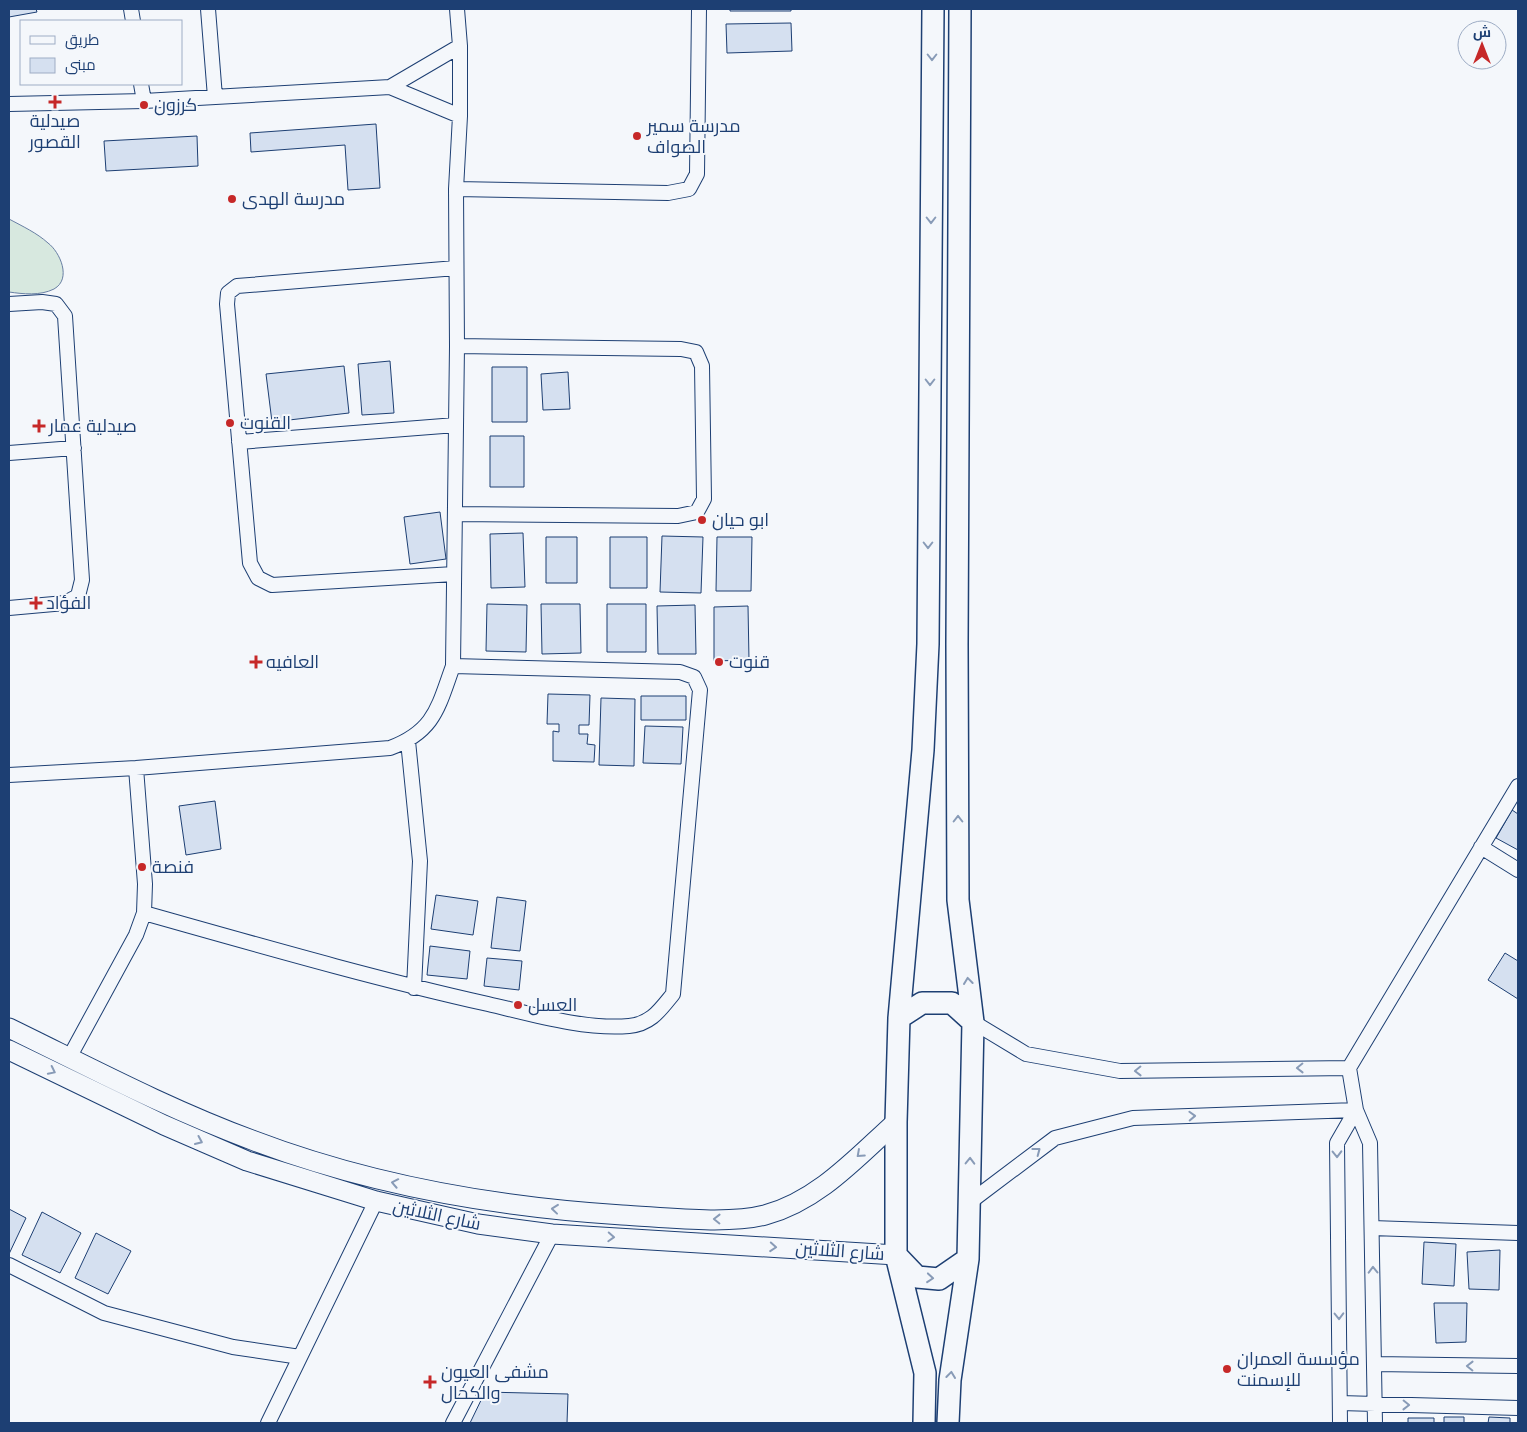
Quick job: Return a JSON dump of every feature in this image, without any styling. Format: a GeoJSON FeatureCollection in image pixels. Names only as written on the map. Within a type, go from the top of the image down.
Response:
{"type":"FeatureCollection","features":[{"type":"Feature","properties":{"kind":"main road"},"geometry":{"type":"LineString","coordinates":[[924,1423],[925,1373],[896,1255],[896,1122],[899,1018],[923,750],[928,644],[933,9]]}},
{"type":"Feature","properties":{"kind":"main road"},"geometry":{"type":"LineString","coordinates":[[948,1423],[950,1380],[968,1259],[973,1022],[958,890],[957,635],[960,9]]}},
{"type":"Feature","properties":{"kind":"main road"},"geometry":{"type":"LineString","coordinates":[[899,1018],[922,1004],[952,1004],[973,1022]]}},
{"type":"Feature","properties":{"kind":"main road"},"geometry":{"type":"LineString","coordinates":[[9,1028],[170,1106],[253,1141],[319,1163],[384,1181],[553,1210],[618,1215],[750,1218],[788,1207],[811,1195],[836,1176],[896,1122]]}},
{"type":"Feature","properties":{"kind":"main road","name":"شارع الثلاثين"},"geometry":{"type":"LineString","coordinates":[[9,1050],[164,1125],[247,1161],[376,1201],[478,1224],[552,1234],[896,1255]]}},
{"type":"Feature","properties":{"kind":"main road"},"geometry":{"type":"LineString","coordinates":[[164,1125],[170,1106]]}},
{"type":"Feature","properties":{"kind":"main road"},"geometry":{"type":"LineString","coordinates":[[478,1224],[481,1199]]}},
{"type":"Feature","properties":{"kind":"main road"},"geometry":{"type":"LineString","coordinates":[[896,1255],[917,1277],[939,1278],[968,1259]]}},
{"type":"Feature","properties":{"kind":"street"},"geometry":{"type":"LineString","coordinates":[[208,9],[215,97]]}},
{"type":"Feature","properties":{"kind":"street"},"geometry":{"type":"LineString","coordinates":[[9,776],[390,748],[408,741],[424,730],[437,710],[453,666],[458,346],[456,189],[460,116],[460,46],[457,9]]}},
{"type":"Feature","properties":{"kind":"street"},"geometry":{"type":"LineString","coordinates":[[456,189],[668,193],[689,189],[697,174],[699,9]]}},
{"type":"Feature","properties":{"kind":"street"},"geometry":{"type":"LineString","coordinates":[[390,87],[460,46]]}},
{"type":"Feature","properties":{"kind":"street"},"geometry":{"type":"LineString","coordinates":[[141,85],[144,101]]}},
{"type":"Feature","properties":{"kind":"street"},"geometry":{"type":"LineString","coordinates":[[9,104],[144,101],[390,87],[460,116]]}},
{"type":"Feature","properties":{"kind":"street"},"geometry":{"type":"LineString","coordinates":[[454,574],[272,585],[258,578],[250,564],[227,304],[228,293],[237,286],[456,268]]}},
{"type":"Feature","properties":{"kind":"street"},"geometry":{"type":"LineString","coordinates":[[9,304],[42,302],[56,304],[65,316],[82,580],[78,596],[65,603],[9,608]]}},
{"type":"Feature","properties":{"kind":"street"},"geometry":{"type":"LineString","coordinates":[[455,514],[678,516],[697,512],[704,499],[702,366],[696,352],[681,350],[458,346]]}},
{"type":"Feature","properties":{"kind":"street"},"geometry":{"type":"LineString","coordinates":[[239,442],[456,425]]}},
{"type":"Feature","properties":{"kind":"street"},"geometry":{"type":"LineString","coordinates":[[9,453],[74,448]]}},
{"type":"Feature","properties":{"kind":"street"},"geometry":{"type":"LineString","coordinates":[[144,913],[414,988],[597,1026],[630,1026],[653,1019],[673,994],[700,690],[694,677],[680,672],[453,666]]}},
{"type":"Feature","properties":{"kind":"street"},"geometry":{"type":"LineString","coordinates":[[408,741],[420,861],[414,988]]}},
{"type":"Feature","properties":{"kind":"street"},"geometry":{"type":"LineString","coordinates":[[69,1058],[136,935],[144,913],[145,884],[136,768]]}},
{"type":"Feature","properties":{"kind":"street"},"geometry":{"type":"LineString","coordinates":[[1376,1423],[1370,1143],[1356,1110],[1349,1068],[1518,786]]}},
{"type":"Feature","properties":{"kind":"street"},"geometry":{"type":"LineString","coordinates":[[1481,847],[1518,870]]}},
{"type":"Feature","properties":{"kind":"street"},"geometry":{"type":"LineString","coordinates":[[973,1022],[1026,1054],[1120,1071],[1349,1068]]}},
{"type":"Feature","properties":{"kind":"street"},"geometry":{"type":"LineString","coordinates":[[970,1202],[1055,1138],[1133,1118],[1356,1110]]}},
{"type":"Feature","properties":{"kind":"street"},"geometry":{"type":"LineString","coordinates":[[1340,1423],[1337,1143],[1356,1110]]}},
{"type":"Feature","properties":{"kind":"street"},"geometry":{"type":"LineString","coordinates":[[268,1423],[376,1201]]}},
{"type":"Feature","properties":{"kind":"street"},"geometry":{"type":"LineString","coordinates":[[1372,1228],[1518,1233]]}},
{"type":"Feature","properties":{"kind":"street"},"geometry":{"type":"LineString","coordinates":[[453,1423],[552,1234]]}},
{"type":"Feature","properties":{"kind":"street"},"geometry":{"type":"LineString","coordinates":[[9,1265],[104,1313],[233,1346],[300,1357]]}},
{"type":"Feature","properties":{"kind":"street"},"geometry":{"type":"LineString","coordinates":[[1374,1364],[1518,1366]]}},
{"type":"Feature","properties":{"kind":"street"},"geometry":{"type":"LineString","coordinates":[[1340,1404],[1518,1408]]}},
{"type":"Feature","properties":{"kind":"shaded area"},"geometry":{"type":"Polygon","coordinates":[[[9,219],[39,236],[57,253],[63,272],[59,285],[54,289],[37,294],[9,292],[9,219]]]}},
{"type":"Feature","properties":{"kind":"building"},"geometry":{"type":"Polygon","coordinates":[[[9,9],[36,9],[37,12],[9,17],[9,9]]]}},
{"type":"Feature","properties":{"kind":"building"},"geometry":{"type":"Polygon","coordinates":[[[730,9],[791,9],[791,11],[730,11],[730,9]]]}},
{"type":"Feature","properties":{"kind":"building"},"geometry":{"type":"Polygon","coordinates":[[[791,23],[792,51],[727,53],[726,24],[791,23]]]}},
{"type":"Feature","properties":{"kind":"building"},"geometry":{"type":"Polygon","coordinates":[[[376,124],[380,188],[348,190],[345,145],[251,152],[250,133],[376,124]]]}},
{"type":"Feature","properties":{"kind":"building"},"geometry":{"type":"Polygon","coordinates":[[[197,136],[198,166],[106,171],[104,141],[197,136]]]}},
{"type":"Feature","properties":{"kind":"building"},"geometry":{"type":"Polygon","coordinates":[[[390,361],[394,413],[362,415],[358,364],[390,361]]]}},
{"type":"Feature","properties":{"kind":"building"},"geometry":{"type":"Polygon","coordinates":[[[344,366],[349,413],[272,422],[266,374],[344,366]]]}},
{"type":"Feature","properties":{"kind":"building"},"geometry":{"type":"Polygon","coordinates":[[[492,367],[527,367],[527,422],[492,422],[492,367]]]}},
{"type":"Feature","properties":{"kind":"building"},"geometry":{"type":"Polygon","coordinates":[[[568,372],[570,409],[543,410],[541,374],[568,372]]]}},
{"type":"Feature","properties":{"kind":"building"},"geometry":{"type":"Polygon","coordinates":[[[490,436],[524,436],[524,487],[490,487],[490,436]]]}},
{"type":"Feature","properties":{"kind":"building"},"geometry":{"type":"Polygon","coordinates":[[[440,512],[446,559],[410,564],[404,517],[440,512]]]}},
{"type":"Feature","properties":{"kind":"building"},"geometry":{"type":"Polygon","coordinates":[[[523,533],[525,587],[491,588],[490,534],[523,533]]]}},
{"type":"Feature","properties":{"kind":"building"},"geometry":{"type":"Polygon","coordinates":[[[662,536],[703,537],[701,593],[660,592],[662,536]]]}},
{"type":"Feature","properties":{"kind":"building"},"geometry":{"type":"Polygon","coordinates":[[[546,537],[577,537],[577,583],[546,583],[546,537]]]}},
{"type":"Feature","properties":{"kind":"building"},"geometry":{"type":"Polygon","coordinates":[[[610,537],[647,537],[647,588],[610,588],[610,537]]]}},
{"type":"Feature","properties":{"kind":"building"},"geometry":{"type":"Polygon","coordinates":[[[717,537],[752,537],[751,591],[716,591],[717,537]]]}},
{"type":"Feature","properties":{"kind":"building"},"geometry":{"type":"Polygon","coordinates":[[[487,604],[527,605],[526,652],[486,651],[487,604]]]}},
{"type":"Feature","properties":{"kind":"building"},"geometry":{"type":"Polygon","coordinates":[[[541,604],[580,604],[581,653],[542,654],[541,604]]]}},
{"type":"Feature","properties":{"kind":"building"},"geometry":{"type":"Polygon","coordinates":[[[607,604],[646,604],[646,652],[607,652],[607,604]]]}},
{"type":"Feature","properties":{"kind":"building"},"geometry":{"type":"Polygon","coordinates":[[[695,605],[696,654],[658,654],[657,606],[695,605]]]}},
{"type":"Feature","properties":{"kind":"building"},"geometry":{"type":"Polygon","coordinates":[[[748,606],[749,660],[714,661],[714,607],[748,606]]]}},
{"type":"Feature","properties":{"kind":"building"},"geometry":{"type":"Polygon","coordinates":[[[548,694],[590,695],[589,725],[579,725],[579,734],[588,734],[587,744],[595,745],[594,762],[553,761],[553,731],[559,732],[559,724],[547,724],[548,694]]]}},
{"type":"Feature","properties":{"kind":"building"},"geometry":{"type":"Polygon","coordinates":[[[641,696],[686,696],[686,720],[641,720],[641,696]]]}},
{"type":"Feature","properties":{"kind":"building"},"geometry":{"type":"Polygon","coordinates":[[[601,698],[635,699],[634,766],[599,765],[601,698]]]}},
{"type":"Feature","properties":{"kind":"building"},"geometry":{"type":"Polygon","coordinates":[[[645,726],[683,727],[681,764],[643,763],[645,726]]]}},
{"type":"Feature","properties":{"kind":"building"},"geometry":{"type":"Polygon","coordinates":[[[215,801],[221,849],[186,855],[179,806],[215,801]]]}},
{"type":"Feature","properties":{"kind":"building"},"geometry":{"type":"Polygon","coordinates":[[[1512,810],[1518,814],[1518,850],[1496,838],[1512,810]]]}},
{"type":"Feature","properties":{"kind":"building"},"geometry":{"type":"Polygon","coordinates":[[[436,895],[478,901],[473,935],[431,929],[436,895]]]}},
{"type":"Feature","properties":{"kind":"building"},"geometry":{"type":"Polygon","coordinates":[[[497,897],[526,901],[520,951],[491,948],[497,897]]]}},
{"type":"Feature","properties":{"kind":"building"},"geometry":{"type":"Polygon","coordinates":[[[430,946],[470,951],[467,979],[427,975],[430,946]]]}},
{"type":"Feature","properties":{"kind":"building"},"geometry":{"type":"Polygon","coordinates":[[[1505,953],[1518,961],[1518,999],[1488,980],[1505,953]]]}},
{"type":"Feature","properties":{"kind":"building"},"geometry":{"type":"Polygon","coordinates":[[[487,958],[522,961],[519,990],[484,986],[487,958]]]}},
{"type":"Feature","properties":{"kind":"building"},"geometry":{"type":"Polygon","coordinates":[[[9,1209],[26,1218],[9,1254],[9,1209]]]}},
{"type":"Feature","properties":{"kind":"building"},"geometry":{"type":"Polygon","coordinates":[[[42,1212],[81,1233],[60,1273],[22,1255],[42,1212]]]}},
{"type":"Feature","properties":{"kind":"building"},"geometry":{"type":"Polygon","coordinates":[[[96,1233],[131,1251],[108,1294],[75,1278],[96,1233]]]}},
{"type":"Feature","properties":{"kind":"building"},"geometry":{"type":"Polygon","coordinates":[[[1424,1242],[1456,1244],[1454,1286],[1422,1284],[1424,1242]]]}},
{"type":"Feature","properties":{"kind":"building"},"geometry":{"type":"Polygon","coordinates":[[[1500,1250],[1499,1290],[1469,1289],[1467,1252],[1500,1250]]]}},
{"type":"Feature","properties":{"kind":"building"},"geometry":{"type":"Polygon","coordinates":[[[1434,1303],[1467,1303],[1466,1342],[1436,1343],[1434,1303]]]}},
{"type":"Feature","properties":{"kind":"building"},"geometry":{"type":"Polygon","coordinates":[[[485,1392],[568,1394],[567,1423],[470,1423],[485,1392]]]}},
{"type":"Feature","properties":{"kind":"building"},"geometry":{"type":"Polygon","coordinates":[[[1444,1417],[1464,1417],[1464,1423],[1444,1423],[1444,1417]]]}},
{"type":"Feature","properties":{"kind":"building"},"geometry":{"type":"Polygon","coordinates":[[[1489,1417],[1510,1418],[1510,1423],[1488,1423],[1489,1417]]]}},
{"type":"Feature","properties":{"kind":"building"},"geometry":{"type":"Polygon","coordinates":[[[1408,1418],[1434,1418],[1434,1423],[1408,1423],[1408,1418]]]}},
{"type":"Feature","properties":{"kind":"place","name":"صيدلية القصور"},"geometry":{"type":"Point","coordinates":[55,102]}},
{"type":"Feature","properties":{"kind":"place","name":"كرزون"},"geometry":{"type":"Point","coordinates":[144,105]}},
{"type":"Feature","properties":{"kind":"place","name":"مدرسة سمير الصواف"},"geometry":{"type":"Point","coordinates":[637,136]}},
{"type":"Feature","properties":{"kind":"place","name":"مدرسة الهدى"},"geometry":{"type":"Point","coordinates":[232,199]}},
{"type":"Feature","properties":{"kind":"place","name":"القنوت"},"geometry":{"type":"Point","coordinates":[230,423]}},
{"type":"Feature","properties":{"kind":"place","name":"صيدلية عمار"},"geometry":{"type":"Point","coordinates":[39,426]}},
{"type":"Feature","properties":{"kind":"place","name":"ابو حيان"},"geometry":{"type":"Point","coordinates":[702,520]}},
{"type":"Feature","properties":{"kind":"place","name":"الفؤاد"},"geometry":{"type":"Point","coordinates":[36,603]}},
{"type":"Feature","properties":{"kind":"place","name":"العافيه"},"geometry":{"type":"Point","coordinates":[256,662]}},
{"type":"Feature","properties":{"kind":"place","name":"قنوت"},"geometry":{"type":"Point","coordinates":[719,662]}},
{"type":"Feature","properties":{"kind":"place","name":"فنصة"},"geometry":{"type":"Point","coordinates":[142,867]}},
{"type":"Feature","properties":{"kind":"place","name":"العسل"},"geometry":{"type":"Point","coordinates":[518,1005]}},
{"type":"Feature","properties":{"kind":"place","name":"مؤسسة العمران للإسمنت"},"geometry":{"type":"Point","coordinates":[1227,1369]}},
{"type":"Feature","properties":{"kind":"place","name":"مشفى العيون والكحال"},"geometry":{"type":"Point","coordinates":[430,1382]}}]}
